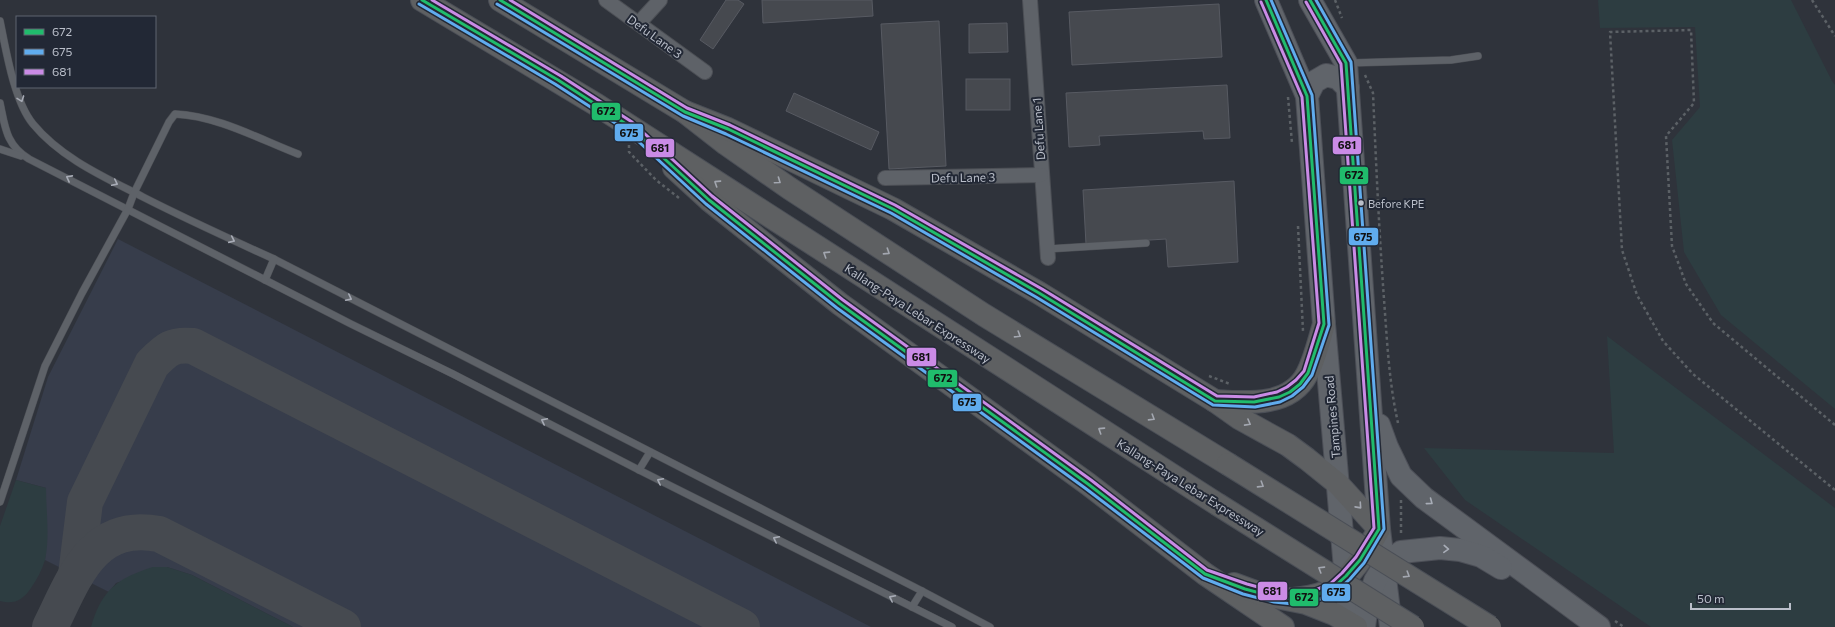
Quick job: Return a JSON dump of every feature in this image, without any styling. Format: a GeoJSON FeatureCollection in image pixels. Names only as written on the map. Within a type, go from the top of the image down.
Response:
{"type":"FeatureCollection","features":[{"type":"Feature","properties":{"kind":"highway","name":"Kallang-Paya Lebar Expressway"},"geometry":{"type":"LineString","coordinates":[[422,0],[558,80],[964,343],[1413,627]]}},
{"type":"Feature","properties":{"kind":"highway"},"geometry":{"type":"LineString","coordinates":[[500,0],[685,112],[789,188],[984,315],[1490,627]]}},
{"type":"Feature","properties":{"kind":"highway"},"geometry":{"type":"LineString","coordinates":[[685,112],[728,129],[893,209],[1039,293],[1216,401],[1239,418],[1288,445],[1338,484],[1379,529],[1360,560],[1337,586],[1314,596],[1293,599]]}},
{"type":"Feature","properties":{"kind":"highway"},"geometry":{"type":"LineString","coordinates":[[629,126],[709,200],[840,304],[1088,484],[1204,574],[1283,627]]}},
{"type":"Feature","properties":{"kind":"highway"},"geometry":{"type":"LineString","coordinates":[[1216,401],[1247,403],[1272,400],[1293,391],[1308,373],[1324,324]]}},
{"type":"Feature","properties":{"kind":"highway"},"geometry":{"type":"LineString","coordinates":[[1204,574],[1261,594],[1293,599],[1319,608],[1355,626]]}},
{"type":"Feature","properties":{"kind":"main road","name":"Tampines Road"},"geometry":{"type":"LineString","coordinates":[[1266,0],[1297,94],[1324,324],[1346,576],[1355,626]]}},
{"type":"Feature","properties":{"kind":"main road"},"geometry":{"type":"LineString","coordinates":[[1310,0],[1353,63],[1348,88],[1379,529],[1391,627]]}},
{"type":"Feature","properties":{"kind":"main road"},"geometry":{"type":"LineString","coordinates":[[1297,94],[1326,75],[1338,78],[1348,88]]}},
{"type":"Feature","properties":{"kind":"main road"},"geometry":{"type":"LineString","coordinates":[[1370,397],[1387,447],[1401,476],[1424,498],[1576,612]]}},
{"type":"Feature","properties":{"kind":"main road"},"geometry":{"type":"LineString","coordinates":[[1355,626],[1367,605],[1375,581],[1384,566],[1401,552],[1440,548],[1460,550],[1481,556],[1576,612],[1605,623]]}},
{"type":"Feature","properties":{"kind":"street","name":"Defu Lane 3"},"geometry":{"type":"LineString","coordinates":[[606,0],[705,72]]}},
{"type":"Feature","properties":{"kind":"street"},"geometry":{"type":"LineString","coordinates":[[639,23],[660,0]]}},
{"type":"Feature","properties":{"kind":"street","name":"Defu Lane 1"},"geometry":{"type":"LineString","coordinates":[[1030,0],[1041,175],[1048,253]]}},
{"type":"Feature","properties":{"kind":"street","name":"Defu Lane 3"},"geometry":{"type":"LineString","coordinates":[[885,178],[1041,175]]}},
{"type":"Feature","properties":{"kind":"lane"},"geometry":{"type":"LineString","coordinates":[[0,21],[16,86]]}},
{"type":"Feature","properties":{"kind":"lane"},"geometry":{"type":"LineString","coordinates":[[1353,63],[1451,60],[1478,56]]}},
{"type":"Feature","properties":{"kind":"lane"},"geometry":{"type":"LineString","coordinates":[[17,88],[22,105],[32,123],[57,148],[100,176],[202,227],[274,259],[990,627]]}},
{"type":"Feature","properties":{"kind":"lane"},"geometry":{"type":"LineString","coordinates":[[0,103],[11,143],[19,153],[29,159],[351,324],[453,374],[639,470],[952,627]]}},
{"type":"Feature","properties":{"kind":"lane"},"geometry":{"type":"LineString","coordinates":[[0,502],[45,366],[82,293],[128,209],[134,193],[169,122],[175,114],[195,115],[229,126],[298,154]]}},
{"type":"Feature","properties":{"kind":"lane"},"geometry":{"type":"LineString","coordinates":[[0,130],[8,133]]}},
{"type":"Feature","properties":{"kind":"lane"},"geometry":{"type":"LineString","coordinates":[[0,150],[29,159]]}},
{"type":"Feature","properties":{"kind":"lane"},"geometry":{"type":"LineString","coordinates":[[1048,253],[1146,243]]}},
{"type":"Feature","properties":{"kind":"lane"},"geometry":{"type":"LineString","coordinates":[[266,280],[274,259]]}},
{"type":"Feature","properties":{"kind":"lane"},"geometry":{"type":"LineString","coordinates":[[639,470],[650,452]]}},
{"type":"Feature","properties":{"kind":"lane"},"geometry":{"type":"LineString","coordinates":[[912,608],[922,591]]}},
{"type":"Feature","properties":{"kind":"path"},"geometry":{"type":"LineString","coordinates":[[1335,0],[1343,21]]}},
{"type":"Feature","properties":{"kind":"path"},"geometry":{"type":"LineString","coordinates":[[1812,0],[1835,36]]}},
{"type":"Feature","properties":{"kind":"path"},"geometry":{"type":"LineString","coordinates":[[1835,425],[1712,324],[1686,284],[1672,246],[1666,136],[1694,103],[1690,30],[1610,32],[1622,250],[1637,295],[1663,341],[1693,374],[1835,490]]}},
{"type":"Feature","properties":{"kind":"path"},"geometry":{"type":"LineString","coordinates":[[1353,63],[1373,93],[1387,336],[1394,406],[1399,425]]}},
{"type":"Feature","properties":{"kind":"path"},"geometry":{"type":"LineString","coordinates":[[1292,146],[1297,94]]}},
{"type":"Feature","properties":{"kind":"path"},"geometry":{"type":"LineString","coordinates":[[1298,220],[1302,336]]}},
{"type":"Feature","properties":{"kind":"path"},"geometry":{"type":"LineString","coordinates":[[1206,374],[1235,386]]}},
{"type":"Feature","properties":{"kind":"path"},"geometry":{"type":"LineString","coordinates":[[1605,623],[1624,627]]}},
{"type":"Feature","properties":{"kind":"shaded area"},"geometry":{"type":"Polygon","coordinates":[[[1598,0],[1791,0],[1835,85],[1835,409],[1721,315],[1684,252],[1672,140],[1700,107],[1695,27],[1600,28],[1598,0]]]}},
{"type":"Feature","properties":{"kind":"shaded area"},"geometry":{"type":"Polygon","coordinates":[[[118,239],[871,627],[293,627],[192,575],[167,567],[116,583],[109,592],[45,560],[46,488],[16,480],[48,377],[118,239]]]}},
{"type":"Feature","properties":{"kind":"shaded area"},"geometry":{"type":"Polygon","coordinates":[[[1607,336],[1835,508],[1835,627],[1651,627],[1465,500],[1424,448],[1614,453],[1607,336]]]}},
{"type":"Feature","properties":{"kind":"shaded area"},"geometry":{"type":"Polygon","coordinates":[[[16,480],[46,488],[48,533],[45,560],[35,581],[25,596],[14,602],[5,602],[0,601],[0,526],[16,480]]]}},
{"type":"Feature","properties":{"kind":"shaded area"},"geometry":{"type":"Polygon","coordinates":[[[153,567],[167,567],[192,575],[293,627],[91,627],[100,604],[113,587],[130,576],[153,567]]]}},
{"type":"Feature","properties":{"kind":"building"},"geometry":{"type":"Polygon","coordinates":[[[726,0],[738,0],[744,4],[713,49],[700,40],[726,0]]]}},
{"type":"Feature","properties":{"kind":"building"},"geometry":{"type":"Polygon","coordinates":[[[762,0],[872,0],[873,16],[763,23],[762,0]]]}},
{"type":"Feature","properties":{"kind":"building"},"geometry":{"type":"Polygon","coordinates":[[[1219,4],[1222,57],[1072,65],[1069,12],[1219,4]]]}},
{"type":"Feature","properties":{"kind":"building"},"geometry":{"type":"Polygon","coordinates":[[[939,21],[946,166],[889,169],[881,24],[939,21]]]}},
{"type":"Feature","properties":{"kind":"building"},"geometry":{"type":"Polygon","coordinates":[[[1007,23],[1008,52],[969,53],[969,24],[1007,23]]]}},
{"type":"Feature","properties":{"kind":"building"},"geometry":{"type":"Polygon","coordinates":[[[966,79],[1010,79],[1010,110],[966,110],[966,79]]]}},
{"type":"Feature","properties":{"kind":"building"},"geometry":{"type":"Polygon","coordinates":[[[1227,85],[1230,138],[1204,139],[1203,131],[1099,136],[1100,145],[1069,147],[1066,93],[1227,85]]]}},
{"type":"Feature","properties":{"kind":"building"},"geometry":{"type":"Polygon","coordinates":[[[794,93],[879,132],[871,150],[786,111],[794,93]]]}},
{"type":"Feature","properties":{"kind":"building"},"geometry":{"type":"Polygon","coordinates":[[[1234,181],[1238,262],[1168,267],[1166,239],[1086,244],[1083,190],[1234,181]]]}},
{"type":"Feature","properties":{"kind":"taxiway"},"geometry":{"type":"LineString","coordinates":[[76,575],[85,502],[152,364],[170,349],[180,346],[193,346],[742,627]]}},
{"type":"Feature","properties":{"kind":"taxiway"},"geometry":{"type":"LineString","coordinates":[[50,627],[77,573],[88,558],[101,545],[117,536],[136,532],[159,534],[343,627]]}},
{"type":"Feature","properties":{"kind":"transit line","name":"672"},"geometry":{"type":"LineString","coordinates":[[422,0],[558,80],[629,126],[709,200],[840,304],[1088,484],[1205,574],[1245,589],[1275,597],[1293,599],[1314,596],[1333,588],[1360,560],[1379,529],[1346,63],[1310,0]]}},
{"type":"Feature","properties":{"kind":"transit line","name":"681"},"geometry":{"type":"LineString","coordinates":[[432,0],[561,76],[632,122],[712,196],[843,300],[1091,480],[1207,570],[1247,584],[1276,592],[1293,594],[1313,591],[1330,584],[1356,557],[1374,528],[1341,64],[1306,2]]}},
{"type":"Feature","properties":{"kind":"transit line","name":"672"},"geometry":{"type":"LineString","coordinates":[[500,0],[685,112],[728,129],[893,209],[1039,293],[1215,401],[1254,402],[1279,397],[1290,392],[1300,384],[1308,373],[1324,324],[1307,96],[1266,0]]}},
{"type":"Feature","properties":{"kind":"transit line","name":"681"},"geometry":{"type":"LineString","coordinates":[[510,0],[687,108],[730,125],[895,205],[1042,289],[1217,396],[1254,397],[1277,392],[1287,387],[1304,371],[1319,323],[1302,97],[1261,2]]}},
{"type":"Feature","properties":{"kind":"transit line","name":"675"},"geometry":{"type":"LineString","coordinates":[[497,4],[683,116],[726,134],[891,213],[1036,297],[1213,405],[1255,407],[1280,402],[1292,396],[1303,387],[1312,375],[1329,325],[1312,95],[1271,0]]}},
{"type":"Feature","properties":{"kind":"transit line","name":"675"},"geometry":{"type":"LineString","coordinates":[[419,4],[555,84],[626,130],[706,204],[837,308],[1085,488],[1203,578],[1243,594],[1274,602],[1293,604],[1315,601],[1336,592],[1364,563],[1384,529],[1351,62],[1316,0]]}},
{"type":"Feature","properties":{"kind":"place","name":"Before KPE"},"geometry":{"type":"Point","coordinates":[1361,203]}}]}
